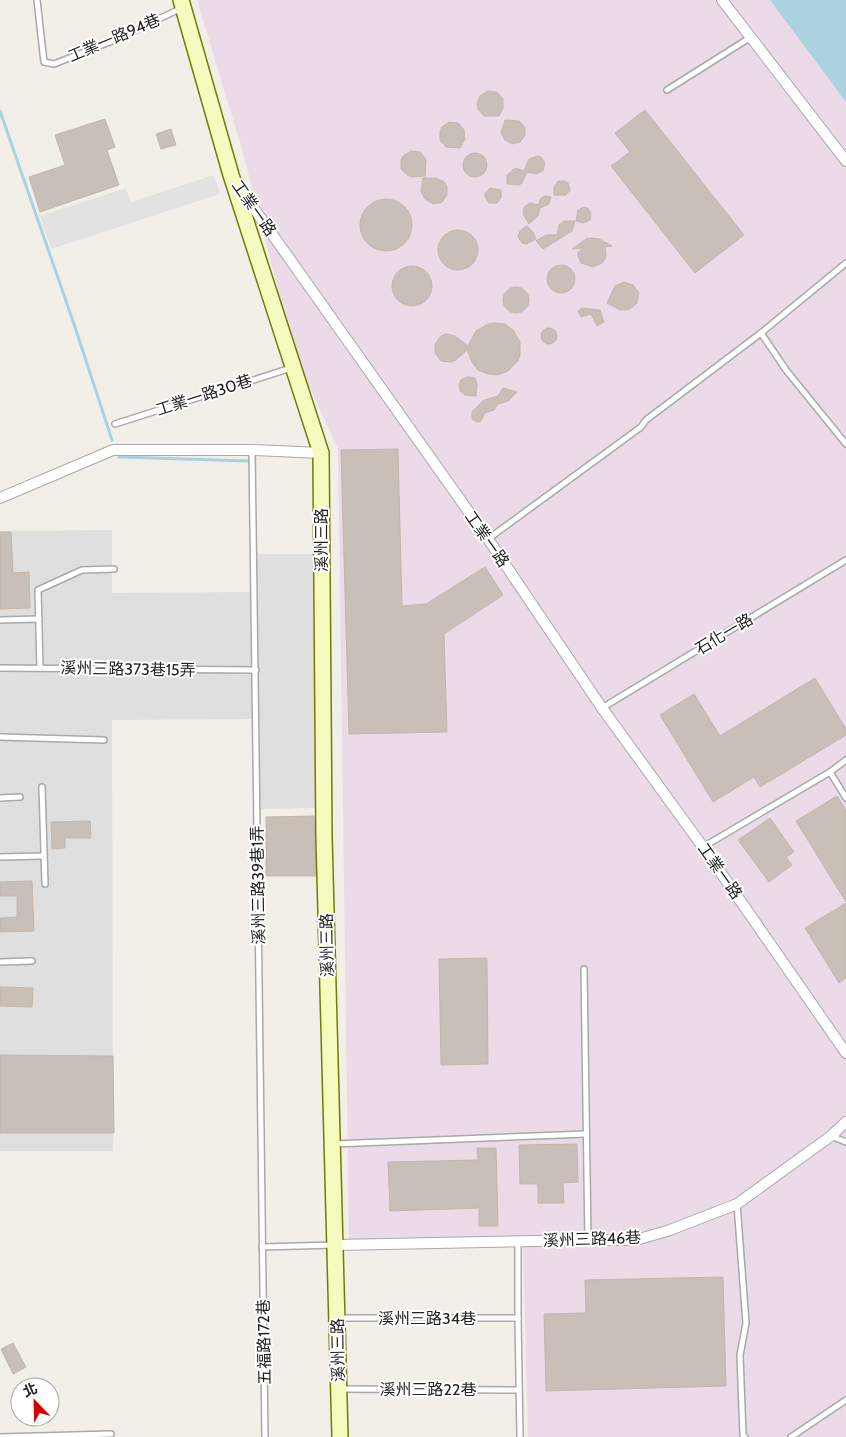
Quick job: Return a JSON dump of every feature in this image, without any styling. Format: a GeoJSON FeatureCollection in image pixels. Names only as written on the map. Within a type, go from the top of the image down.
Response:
{"type":"FeatureCollection","features":[{"type":"Feature","properties":{"kind":"street"},"geometry":{"type":"LineString","coordinates":[[722,0],[846,161]]}},
{"type":"Feature","properties":{"kind":"street","name":"工業一路"},"geometry":{"type":"LineString","coordinates":[[182,4],[231,175],[488,539],[602,708],[703,847],[846,1053]]}},
{"type":"Feature","properties":{"kind":"street","name":"溪州三路"},"geometry":{"type":"LineString","coordinates":[[231,175],[322,453],[324,837],[340,1437]]}},
{"type":"Feature","properties":{"kind":"street"},"geometry":{"type":"LineString","coordinates":[[0,496],[113,450],[252,450],[322,453]]}},
{"type":"Feature","properties":{"kind":"street","name":"溪州三路46巷"},"geometry":{"type":"LineString","coordinates":[[336,1245],[636,1240],[670,1230],[737,1204],[831,1136],[846,1122]]}},
{"type":"Feature","properties":{"kind":"lane","name":"工業一路94巷"},"geometry":{"type":"LineString","coordinates":[[37,0],[44,62],[54,64],[112,41],[182,4]]}},
{"type":"Feature","properties":{"kind":"lane"},"geometry":{"type":"LineString","coordinates":[[667,90],[751,37]]}},
{"type":"Feature","properties":{"kind":"lane"},"geometry":{"type":"LineString","coordinates":[[488,539],[640,428],[646,420],[761,333],[846,263]]}},
{"type":"Feature","properties":{"kind":"lane"},"geometry":{"type":"LineString","coordinates":[[761,333],[786,370],[846,444]]}},
{"type":"Feature","properties":{"kind":"lane","name":"工業一路30巷"},"geometry":{"type":"LineString","coordinates":[[115,424],[294,367]]}},
{"type":"Feature","properties":{"kind":"lane","name":"溪州三路39巷1弄"},"geometry":{"type":"LineString","coordinates":[[252,450],[262,1247]]}},
{"type":"Feature","properties":{"kind":"lane","name":"石化一路"},"geometry":{"type":"LineString","coordinates":[[602,708],[846,560]]}},
{"type":"Feature","properties":{"kind":"lane"},"geometry":{"type":"LineString","coordinates":[[40,668],[38,590],[82,570],[114,569]]}},
{"type":"Feature","properties":{"kind":"lane"},"geometry":{"type":"LineString","coordinates":[[0,620],[39,619]]}},
{"type":"Feature","properties":{"kind":"lane","name":"溪州三路373巷15弄"},"geometry":{"type":"LineString","coordinates":[[0,668],[256,670]]}},
{"type":"Feature","properties":{"kind":"lane"},"geometry":{"type":"LineString","coordinates":[[0,737],[104,740]]}},
{"type":"Feature","properties":{"kind":"lane"},"geometry":{"type":"LineString","coordinates":[[703,847],[830,772],[846,760]]}},
{"type":"Feature","properties":{"kind":"lane"},"geometry":{"type":"LineString","coordinates":[[830,772],[846,798]]}},
{"type":"Feature","properties":{"kind":"lane"},"geometry":{"type":"LineString","coordinates":[[42,787],[45,884]]}},
{"type":"Feature","properties":{"kind":"lane"},"geometry":{"type":"LineString","coordinates":[[0,798],[20,797]]}},
{"type":"Feature","properties":{"kind":"lane"},"geometry":{"type":"LineString","coordinates":[[0,857],[44,856]]}},
{"type":"Feature","properties":{"kind":"lane"},"geometry":{"type":"LineString","coordinates":[[0,962],[32,961]]}},
{"type":"Feature","properties":{"kind":"lane"},"geometry":{"type":"LineString","coordinates":[[584,969],[588,1240]]}},
{"type":"Feature","properties":{"kind":"lane"},"geometry":{"type":"LineString","coordinates":[[331,1145],[586,1134]]}},
{"type":"Feature","properties":{"kind":"lane"},"geometry":{"type":"LineString","coordinates":[[831,1136],[846,1142]]}},
{"type":"Feature","properties":{"kind":"lane"},"geometry":{"type":"LineString","coordinates":[[737,1204],[746,1323],[740,1355],[743,1435],[745,1437]]}},
{"type":"Feature","properties":{"kind":"lane"},"geometry":{"type":"LineString","coordinates":[[518,1242],[520,1437]]}},
{"type":"Feature","properties":{"kind":"lane"},"geometry":{"type":"LineString","coordinates":[[262,1247],[336,1245]]}},
{"type":"Feature","properties":{"kind":"lane","name":"五福路172巷"},"geometry":{"type":"LineString","coordinates":[[262,1247],[265,1437]]}},
{"type":"Feature","properties":{"kind":"lane","name":"溪州三路34巷"},"geometry":{"type":"LineString","coordinates":[[337,1318],[518,1318]]}},
{"type":"Feature","properties":{"kind":"lane","name":"溪州三路22巷"},"geometry":{"type":"LineString","coordinates":[[338,1389],[519,1390]]}},
{"type":"Feature","properties":{"kind":"lane"},"geometry":{"type":"LineString","coordinates":[[791,1437],[846,1400]]}},
{"type":"Feature","properties":{"kind":"lane"},"geometry":{"type":"LineString","coordinates":[[0,1437],[111,1434]]}},
{"type":"Feature","properties":{"kind":"shaded area"},"geometry":{"type":"Polygon","coordinates":[[[197,0],[846,0],[846,1437],[528,1437],[523,1247],[349,1249],[338,449],[295,356],[243,153],[197,0]]]}},
{"type":"Feature","properties":{"kind":"shaded area"},"geometry":{"type":"Polygon","coordinates":[[[214,175],[220,194],[51,249],[40,216],[126,188],[131,202],[214,175]]]}},
{"type":"Feature","properties":{"kind":"shaded area"},"geometry":{"type":"Polygon","coordinates":[[[112,530],[112,593],[251,592],[252,554],[321,554],[321,808],[253,809],[253,719],[112,720],[113,1151],[0,1151],[0,531],[112,530]]]}},
{"type":"Feature","properties":{"kind":"water"},"geometry":{"type":"Polygon","coordinates":[[[770,0],[846,0],[846,102],[770,0]]]}},
{"type":"Feature","properties":{"kind":"building"},"geometry":{"type":"Polygon","coordinates":[[[488,91],[497,92],[503,99],[503,108],[499,116],[484,116],[478,109],[477,104],[480,96],[488,91]]]}},
{"type":"Feature","properties":{"kind":"building"},"geometry":{"type":"Polygon","coordinates":[[[645,110],[744,235],[695,273],[611,166],[630,152],[615,133],[645,110]]]}},
{"type":"Feature","properties":{"kind":"building"},"geometry":{"type":"Polygon","coordinates":[[[105,119],[115,147],[107,150],[119,185],[40,212],[29,177],[65,165],[55,135],[105,119]]]}},
{"type":"Feature","properties":{"kind":"building"},"geometry":{"type":"Polygon","coordinates":[[[505,120],[519,121],[525,127],[525,135],[520,142],[512,144],[505,140],[501,133],[505,120]]]}},
{"type":"Feature","properties":{"kind":"building"},"geometry":{"type":"Polygon","coordinates":[[[449,122],[458,123],[464,130],[465,139],[460,148],[446,147],[440,140],[442,127],[449,122]]]}},
{"type":"Feature","properties":{"kind":"building"},"geometry":{"type":"Polygon","coordinates":[[[171,129],[176,145],[161,149],[156,134],[171,129]]]}},
{"type":"Feature","properties":{"kind":"building"},"geometry":{"type":"Polygon","coordinates":[[[411,151],[420,152],[426,159],[425,176],[412,177],[401,169],[403,156],[411,151]]]}},
{"type":"Feature","properties":{"kind":"building"},"geometry":{"type":"Polygon","coordinates":[[[475,153],[480,154],[486,160],[486,170],[480,176],[475,177],[470,176],[464,170],[463,165],[464,160],[470,154],[475,153]]]}},
{"type":"Feature","properties":{"kind":"building"},"geometry":{"type":"Polygon","coordinates":[[[537,156],[541,157],[545,163],[543,171],[536,174],[527,172],[522,183],[519,185],[507,184],[507,175],[515,168],[524,171],[529,159],[537,156]]]}},
{"type":"Feature","properties":{"kind":"building"},"geometry":{"type":"Polygon","coordinates":[[[423,178],[436,178],[444,182],[447,186],[447,195],[442,202],[433,204],[425,199],[421,191],[423,178]]]}},
{"type":"Feature","properties":{"kind":"building"},"geometry":{"type":"Polygon","coordinates":[[[558,181],[568,183],[570,190],[566,195],[554,195],[554,187],[558,181]]]}},
{"type":"Feature","properties":{"kind":"building"},"geometry":{"type":"Polygon","coordinates":[[[490,188],[501,190],[501,198],[497,203],[489,203],[485,197],[490,188]]]}},
{"type":"Feature","properties":{"kind":"building"},"geometry":{"type":"Polygon","coordinates":[[[545,196],[551,197],[549,204],[540,208],[538,216],[529,224],[523,214],[524,207],[530,203],[539,205],[540,199],[545,196]]]}},
{"type":"Feature","properties":{"kind":"building"},"geometry":{"type":"Polygon","coordinates":[[[381,199],[391,199],[405,206],[412,220],[412,230],[405,244],[391,251],[381,251],[371,247],[364,240],[360,230],[360,220],[364,210],[371,203],[381,199]]]}},
{"type":"Feature","properties":{"kind":"building"},"geometry":{"type":"Polygon","coordinates":[[[584,207],[588,208],[591,214],[590,220],[583,223],[576,221],[578,210],[584,207]]]}},
{"type":"Feature","properties":{"kind":"building"},"geometry":{"type":"Polygon","coordinates":[[[564,221],[575,221],[572,231],[543,249],[536,241],[546,235],[557,235],[559,225],[564,221]]]}},
{"type":"Feature","properties":{"kind":"building"},"geometry":{"type":"Polygon","coordinates":[[[527,226],[533,232],[536,239],[526,244],[522,243],[518,237],[520,231],[527,226]]]}},
{"type":"Feature","properties":{"kind":"building"},"geometry":{"type":"Polygon","coordinates":[[[462,230],[469,233],[475,239],[478,250],[477,258],[469,267],[462,270],[454,270],[447,267],[439,258],[438,246],[441,239],[450,231],[462,230]]]}},
{"type":"Feature","properties":{"kind":"building"},"geometry":{"type":"Polygon","coordinates":[[[586,239],[599,239],[612,246],[605,247],[605,259],[602,263],[593,267],[581,263],[578,256],[578,252],[585,248],[572,249],[586,239]]]}},
{"type":"Feature","properties":{"kind":"building"},"geometry":{"type":"Polygon","coordinates":[[[561,265],[571,269],[575,279],[571,289],[561,293],[551,289],[547,279],[551,269],[561,265]]]}},
{"type":"Feature","properties":{"kind":"building"},"geometry":{"type":"Polygon","coordinates":[[[416,266],[423,269],[429,275],[432,286],[431,294],[423,303],[416,306],[408,306],[401,303],[393,294],[392,282],[395,275],[404,267],[416,266]]]}},
{"type":"Feature","properties":{"kind":"building"},"geometry":{"type":"Polygon","coordinates":[[[624,282],[633,285],[639,293],[637,303],[630,309],[620,310],[607,303],[615,286],[624,282]]]}},
{"type":"Feature","properties":{"kind":"building"},"geometry":{"type":"Polygon","coordinates":[[[516,287],[525,291],[529,300],[525,309],[516,313],[507,309],[503,300],[507,291],[516,287]]]}},
{"type":"Feature","properties":{"kind":"building"},"geometry":{"type":"Polygon","coordinates":[[[582,308],[600,310],[604,322],[597,326],[591,314],[581,317],[578,311],[582,308]]]}},
{"type":"Feature","properties":{"kind":"building"},"geometry":{"type":"Polygon","coordinates":[[[488,324],[505,324],[513,330],[520,342],[518,361],[508,371],[498,375],[478,370],[467,350],[451,362],[441,361],[435,353],[435,344],[441,336],[446,334],[455,336],[468,346],[476,331],[488,324]]]}},
{"type":"Feature","properties":{"kind":"building"},"geometry":{"type":"Polygon","coordinates":[[[549,328],[557,336],[549,344],[541,336],[549,328]]]}},
{"type":"Feature","properties":{"kind":"building"},"geometry":{"type":"Polygon","coordinates":[[[467,377],[475,378],[477,385],[476,396],[465,395],[460,391],[459,384],[461,380],[467,377]]]}},
{"type":"Feature","properties":{"kind":"building"},"geometry":{"type":"Polygon","coordinates":[[[503,388],[517,392],[508,401],[498,404],[494,410],[485,413],[481,421],[478,422],[472,419],[472,412],[484,400],[498,396],[503,388]]]}},
{"type":"Feature","properties":{"kind":"building"},"geometry":{"type":"Polygon","coordinates":[[[398,449],[402,606],[426,604],[485,567],[503,595],[444,634],[447,732],[349,734],[341,450],[398,449]]]}},
{"type":"Feature","properties":{"kind":"building"},"geometry":{"type":"Polygon","coordinates":[[[0,532],[11,532],[13,573],[29,572],[30,608],[0,609],[0,532]]]}},
{"type":"Feature","properties":{"kind":"building"},"geometry":{"type":"Polygon","coordinates":[[[815,678],[846,729],[846,735],[760,787],[754,777],[713,802],[660,715],[694,694],[720,736],[815,678]]]}},
{"type":"Feature","properties":{"kind":"building"},"geometry":{"type":"Polygon","coordinates":[[[837,796],[846,810],[846,902],[796,821],[837,796]]]}},
{"type":"Feature","properties":{"kind":"building"},"geometry":{"type":"Polygon","coordinates":[[[314,816],[316,876],[266,876],[266,817],[314,816]]]}},
{"type":"Feature","properties":{"kind":"building"},"geometry":{"type":"Polygon","coordinates":[[[770,818],[794,852],[786,857],[792,865],[769,882],[738,840],[770,818]]]}},
{"type":"Feature","properties":{"kind":"building"},"geometry":{"type":"Polygon","coordinates":[[[90,821],[91,838],[65,838],[65,848],[52,849],[51,822],[90,821]]]}},
{"type":"Feature","properties":{"kind":"building"},"geometry":{"type":"Polygon","coordinates":[[[32,881],[34,931],[0,932],[0,918],[17,917],[17,896],[0,896],[0,882],[32,881]]]}},
{"type":"Feature","properties":{"kind":"building"},"geometry":{"type":"Polygon","coordinates":[[[846,903],[846,978],[839,983],[805,928],[846,903]]]}},
{"type":"Feature","properties":{"kind":"building"},"geometry":{"type":"Polygon","coordinates":[[[487,958],[488,1064],[441,1065],[439,959],[487,958]]]}},
{"type":"Feature","properties":{"kind":"building"},"geometry":{"type":"Polygon","coordinates":[[[0,987],[33,988],[32,1007],[0,1006],[0,987]]]}},
{"type":"Feature","properties":{"kind":"building"},"geometry":{"type":"Polygon","coordinates":[[[0,1055],[113,1056],[114,1133],[0,1133],[0,1055]]]}},
{"type":"Feature","properties":{"kind":"building"},"geometry":{"type":"Polygon","coordinates":[[[577,1144],[578,1182],[563,1183],[564,1203],[538,1203],[538,1184],[520,1184],[519,1145],[577,1144]]]}},
{"type":"Feature","properties":{"kind":"building"},"geometry":{"type":"Polygon","coordinates":[[[477,1148],[496,1148],[498,1226],[479,1226],[479,1208],[390,1211],[388,1162],[478,1160],[477,1148]]]}},
{"type":"Feature","properties":{"kind":"building"},"geometry":{"type":"Polygon","coordinates":[[[723,1277],[726,1386],[546,1391],[544,1314],[586,1313],[585,1280],[723,1277]]]}},
{"type":"Feature","properties":{"kind":"building"},"geometry":{"type":"Polygon","coordinates":[[[13,1343],[26,1367],[13,1374],[1,1349],[13,1343]]]}},
{"type":"Feature","properties":{"kind":"waterway"},"geometry":{"type":"LineString","coordinates":[[0,111],[112,440]]}},
{"type":"Feature","properties":{"kind":"waterway"},"geometry":{"type":"LineString","coordinates":[[119,457],[249,461]]}}]}
